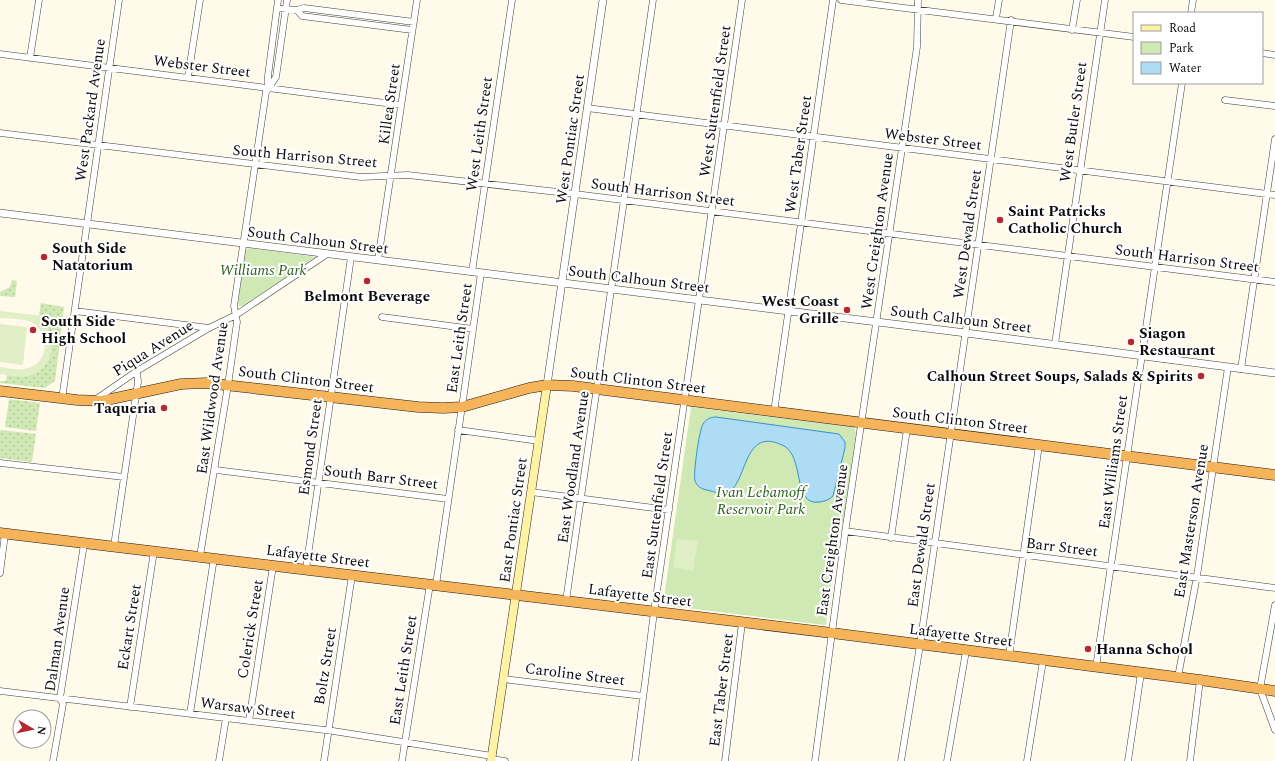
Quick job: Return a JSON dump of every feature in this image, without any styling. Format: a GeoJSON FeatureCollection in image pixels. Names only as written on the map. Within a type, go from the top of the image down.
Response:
{"type":"FeatureCollection","features":[{"type":"Feature","properties":{"kind":"highway","name":"South Clinton Street"},"geometry":{"type":"LineString","coordinates":[[0,391],[94,401],[113,400],[180,384],[207,383],[418,408],[461,410],[529,388],[547,385],[685,400],[1275,475]]}},
{"type":"Feature","properties":{"kind":"highway","name":"Lafayette Street"},"geometry":{"type":"LineString","coordinates":[[3,534],[200,556],[832,633],[1178,677],[1275,691]]}},
{"type":"Feature","properties":{"kind":"main road","name":"East Pontiac Street"},"geometry":{"type":"LineString","coordinates":[[491,759],[547,385]]}},
{"type":"Feature","properties":{"kind":"street"},"geometry":{"type":"LineString","coordinates":[[30,58],[39,0]]}},
{"type":"Feature","properties":{"kind":"street","name":"West Packard Avenue"},"geometry":{"type":"LineString","coordinates":[[62,398],[119,0]]}},
{"type":"Feature","properties":{"kind":"street"},"geometry":{"type":"LineString","coordinates":[[188,77],[200,0]]}},
{"type":"Feature","properties":{"kind":"street"},"geometry":{"type":"LineString","coordinates":[[268,88],[268,76],[278,0]]}},
{"type":"Feature","properties":{"kind":"street"},"geometry":{"type":"LineString","coordinates":[[268,88],[276,77],[287,0]]}},
{"type":"Feature","properties":{"kind":"street","name":"Killea Street"},"geometry":{"type":"LineString","coordinates":[[378,260],[392,175],[417,0]]}},
{"type":"Feature","properties":{"kind":"street","name":"West Leith Street"},"geometry":{"type":"LineString","coordinates":[[472,272],[512,0]]}},
{"type":"Feature","properties":{"kind":"street","name":"West Pontiac Street"},"geometry":{"type":"LineString","coordinates":[[562,283],[603,0]]}},
{"type":"Feature","properties":{"kind":"street","name":"East Woodland Avenue"},"geometry":{"type":"LineString","coordinates":[[566,601],[582,499],[653,0]]}},
{"type":"Feature","properties":{"kind":"street","name":"West Suttenfield Street"},"geometry":{"type":"LineString","coordinates":[[700,300],[742,0]]}},
{"type":"Feature","properties":{"kind":"street","name":"West Taber Street"},"geometry":{"type":"LineString","coordinates":[[788,311],[833,0]]}},
{"type":"Feature","properties":{"kind":"street"},"geometry":{"type":"LineString","coordinates":[[841,0],[996,18],[1072,30],[1133,37]]}},
{"type":"Feature","properties":{"kind":"street","name":"West Creighton Avenue"},"geometry":{"type":"LineString","coordinates":[[877,322],[917,47],[918,0]]}},
{"type":"Feature","properties":{"kind":"street"},"geometry":{"type":"LineString","coordinates":[[996,18],[999,0]]}},
{"type":"Feature","properties":{"kind":"street"},"geometry":{"type":"LineString","coordinates":[[1072,30],[1077,0]]}},
{"type":"Feature","properties":{"kind":"street","name":"West Butler Street"},"geometry":{"type":"LineString","coordinates":[[1055,344],[1105,0]]}},
{"type":"Feature","properties":{"kind":"street"},"geometry":{"type":"LineString","coordinates":[[1192,12],[1193,0]]}},
{"type":"Feature","properties":{"kind":"street"},"geometry":{"type":"LineString","coordinates":[[277,8],[297,10],[304,8],[414,22]]}},
{"type":"Feature","properties":{"kind":"street"},"geometry":{"type":"LineString","coordinates":[[297,10],[302,16],[412,30]]}},
{"type":"Feature","properties":{"kind":"street"},"geometry":{"type":"LineString","coordinates":[[342,22],[344,13]]}},
{"type":"Feature","properties":{"kind":"street"},"geometry":{"type":"LineString","coordinates":[[356,23],[357,15]]}},
{"type":"Feature","properties":{"kind":"street","name":"West Dewald Street"},"geometry":{"type":"LineString","coordinates":[[966,332],[1011,20]]}},
{"type":"Feature","properties":{"kind":"street"},"geometry":{"type":"LineString","coordinates":[[1263,53],[1275,55]]}},
{"type":"Feature","properties":{"kind":"street","name":"Webster Street"},"geometry":{"type":"LineString","coordinates":[[0,54],[401,105]]}},
{"type":"Feature","properties":{"kind":"street","name":"East Williams Street"},"geometry":{"type":"LineString","coordinates":[[1096,667],[1141,356],[1156,268],[1182,84]]}},
{"type":"Feature","properties":{"kind":"street","name":"East Wildwood Avenue"},"geometry":{"type":"LineString","coordinates":[[200,556],[216,470],[236,315],[234,306],[254,165],[268,88]]}},
{"type":"Feature","properties":{"kind":"street"},"geometry":{"type":"LineString","coordinates":[[1225,100],[1275,106]]}},
{"type":"Feature","properties":{"kind":"street","name":"Webster Street"},"geometry":{"type":"LineString","coordinates":[[587,108],[1275,195]]}},
{"type":"Feature","properties":{"kind":"street","name":"South Harrison Street"},"geometry":{"type":"LineString","coordinates":[[0,133],[361,177],[408,175],[575,194],[1275,282]]}},
{"type":"Feature","properties":{"kind":"street"},"geometry":{"type":"LineString","coordinates":[[1241,369],[1275,138]]}},
{"type":"Feature","properties":{"kind":"street","name":"South Calhoun Street"},"geometry":{"type":"LineString","coordinates":[[0,213],[966,332],[1275,373]]}},
{"type":"Feature","properties":{"kind":"street","name":"Piqua Avenue"},"geometry":{"type":"LineString","coordinates":[[94,401],[137,371],[209,328],[236,315],[327,254]]}},
{"type":"Feature","properties":{"kind":"street","name":"Esmond Street"},"geometry":{"type":"LineString","coordinates":[[306,569],[351,257]]}},
{"type":"Feature","properties":{"kind":"street","name":"East Leith Street"},"geometry":{"type":"LineString","coordinates":[[402,761],[448,499],[481,273]]}},
{"type":"Feature","properties":{"kind":"street","name":"East Pontiac Street"},"geometry":{"type":"LineString","coordinates":[[547,385],[562,283]]}},
{"type":"Feature","properties":{"kind":"street","name":"East Suttenfield Street"},"geometry":{"type":"LineString","coordinates":[[635,761],[654,612],[700,300]]}},
{"type":"Feature","properties":{"kind":"street"},"geometry":{"type":"LineString","coordinates":[[75,310],[209,328]]}},
{"type":"Feature","properties":{"kind":"street"},"geometry":{"type":"LineString","coordinates":[[774,412],[788,311]]}},
{"type":"Feature","properties":{"kind":"street"},"geometry":{"type":"LineString","coordinates":[[382,317],[473,329]]}},
{"type":"Feature","properties":{"kind":"street","name":"East Creighton Avenue"},"geometry":{"type":"LineString","coordinates":[[815,761],[845,531],[877,322]]}},
{"type":"Feature","properties":{"kind":"street","name":"East Dewald Street"},"geometry":{"type":"LineString","coordinates":[[901,761],[920,645],[966,332]]}},
{"type":"Feature","properties":{"kind":"street","name":"East Masterson Avenue"},"geometry":{"type":"LineString","coordinates":[[1178,677],[1197,576],[1228,367]]}},
{"type":"Feature","properties":{"kind":"street"},"geometry":{"type":"LineString","coordinates":[[114,546],[136,394],[137,371]]}},
{"type":"Feature","properties":{"kind":"street"},"geometry":{"type":"LineString","coordinates":[[891,538],[907,429]]}},
{"type":"Feature","properties":{"kind":"street"},"geometry":{"type":"LineString","coordinates":[[458,430],[539,441]]}},
{"type":"Feature","properties":{"kind":"street"},"geometry":{"type":"LineString","coordinates":[[1009,656],[1039,445]]}},
{"type":"Feature","properties":{"kind":"street"},"geometry":{"type":"LineString","coordinates":[[0,463],[124,477]]}},
{"type":"Feature","properties":{"kind":"street","name":"South Barr Street"},"geometry":{"type":"LineString","coordinates":[[216,470],[448,499]]}},
{"type":"Feature","properties":{"kind":"street"},"geometry":{"type":"LineString","coordinates":[[532,492],[669,510]]}},
{"type":"Feature","properties":{"kind":"street","name":"Barr Street"},"geometry":{"type":"LineString","coordinates":[[845,531],[1023,555],[1197,576],[1275,588]]}},
{"type":"Feature","properties":{"kind":"street"},"geometry":{"type":"LineString","coordinates":[[0,573],[3,534]]}},
{"type":"Feature","properties":{"kind":"street","name":"Dalman Avenue"},"geometry":{"type":"LineString","coordinates":[[53,761],[63,704],[60,698],[84,544]]}},
{"type":"Feature","properties":{"kind":"street","name":"Eckart Street"},"geometry":{"type":"LineString","coordinates":[[130,706],[154,551]]}},
{"type":"Feature","properties":{"kind":"street"},"geometry":{"type":"LineString","coordinates":[[190,714],[214,558]]}},
{"type":"Feature","properties":{"kind":"street","name":"Colerick Street"},"geometry":{"type":"LineString","coordinates":[[249,721],[273,566]]}},
{"type":"Feature","properties":{"kind":"street","name":"Boltz Street"},"geometry":{"type":"LineString","coordinates":[[324,761],[352,575]]}},
{"type":"Feature","properties":{"kind":"street"},"geometry":{"type":"LineString","coordinates":[[1275,605],[1260,689],[1275,730]]}},
{"type":"Feature","properties":{"kind":"street","name":"East Taber Street"},"geometry":{"type":"LineString","coordinates":[[725,761],[742,623]]}},
{"type":"Feature","properties":{"kind":"street"},"geometry":{"type":"LineString","coordinates":[[947,761],[966,651]]}},
{"type":"Feature","properties":{"kind":"street"},"geometry":{"type":"LineString","coordinates":[[1027,761],[1043,661]]}},
{"type":"Feature","properties":{"kind":"street"},"geometry":{"type":"LineString","coordinates":[[1128,761],[1141,673]]}},
{"type":"Feature","properties":{"kind":"street","name":"Caroline Street"},"geometry":{"type":"LineString","coordinates":[[503,679],[643,696]]}},
{"type":"Feature","properties":{"kind":"street"},"geometry":{"type":"LineString","coordinates":[[1190,761],[1200,680]]}},
{"type":"Feature","properties":{"kind":"street","name":"Warsaw Street"},"geometry":{"type":"LineString","coordinates":[[0,691],[328,730],[405,742],[505,761]]}},
{"type":"Feature","properties":{"kind":"street"},"geometry":{"type":"LineString","coordinates":[[219,761],[226,718]]}},
{"type":"Feature","properties":{"kind":"green space","name":"Williams Park"},"geometry":{"type":"Polygon","coordinates":[[[248,248],[317,257],[318,259],[243,306],[239,306],[238,304],[245,251],[248,248]]]}},
{"type":"Feature","properties":{"kind":"green space"},"geometry":{"type":"Polygon","coordinates":[[[12,280],[17,281],[15,297],[0,296],[0,292],[10,287],[12,280]]]}},
{"type":"Feature","properties":{"kind":"green space"},"geometry":{"type":"Polygon","coordinates":[[[41,303],[64,307],[55,381],[45,388],[0,383],[0,381],[6,381],[7,375],[31,373],[46,364],[49,359],[43,323],[52,317],[39,315],[41,303]]]}},
{"type":"Feature","properties":{"kind":"green space"},"geometry":{"type":"Polygon","coordinates":[[[0,311],[53,317],[52,324],[44,323],[51,338],[51,354],[43,368],[36,373],[21,377],[0,374],[0,367],[21,369],[35,365],[40,360],[45,346],[42,333],[31,322],[0,318],[0,311]]]}},
{"type":"Feature","properties":{"kind":"green space"},"geometry":{"type":"Polygon","coordinates":[[[0,324],[27,327],[23,365],[0,362],[0,324]]]}},
{"type":"Feature","properties":{"kind":"green space"},"geometry":{"type":"Polygon","coordinates":[[[9,399],[40,403],[36,431],[5,427],[9,399]]]}},
{"type":"Feature","properties":{"kind":"green space","name":"Ivan Lebamoff Reservoir Park"},"geometry":{"type":"Polygon","coordinates":[[[691,407],[854,427],[856,433],[843,523],[840,523],[826,624],[824,625],[663,605],[691,407]]]}},
{"type":"Feature","properties":{"kind":"green space"},"geometry":{"type":"Polygon","coordinates":[[[0,430],[36,434],[32,462],[0,458],[0,430]]]}},
{"type":"Feature","properties":{"kind":"green space"},"geometry":{"type":"Polygon","coordinates":[[[677,539],[698,541],[693,571],[673,567],[677,539]]]}},
{"type":"Feature","properties":{"kind":"water"},"geometry":{"type":"Polygon","coordinates":[[[712,417],[839,434],[845,442],[845,448],[833,496],[820,502],[811,501],[805,497],[794,459],[789,451],[782,445],[770,441],[760,443],[753,449],[736,485],[730,491],[718,493],[705,490],[700,487],[695,481],[695,477],[701,428],[704,422],[712,417]]]}},
{"type":"Feature","properties":{"kind":"place","name":"Saint Patricks Catholic Church"},"geometry":{"type":"Point","coordinates":[1000,220]}},
{"type":"Feature","properties":{"kind":"place","name":"South Side Natatorium"},"geometry":{"type":"Point","coordinates":[44,257]}},
{"type":"Feature","properties":{"kind":"place","name":"Belmont Beverage"},"geometry":{"type":"Point","coordinates":[367,281]}},
{"type":"Feature","properties":{"kind":"place","name":"West Coast Grille"},"geometry":{"type":"Point","coordinates":[847,310]}},
{"type":"Feature","properties":{"kind":"place","name":"South Side High School"},"geometry":{"type":"Point","coordinates":[33,330]}},
{"type":"Feature","properties":{"kind":"place","name":"Siagon Restaurant"},"geometry":{"type":"Point","coordinates":[1131,342]}},
{"type":"Feature","properties":{"kind":"place","name":"Calhoun Street Soups, Salads & Spirits"},"geometry":{"type":"Point","coordinates":[1201,376]}},
{"type":"Feature","properties":{"kind":"place","name":"Taqueria"},"geometry":{"type":"Point","coordinates":[164,408]}},
{"type":"Feature","properties":{"kind":"place","name":"Hanna School"},"geometry":{"type":"Point","coordinates":[1088,649]}}]}
